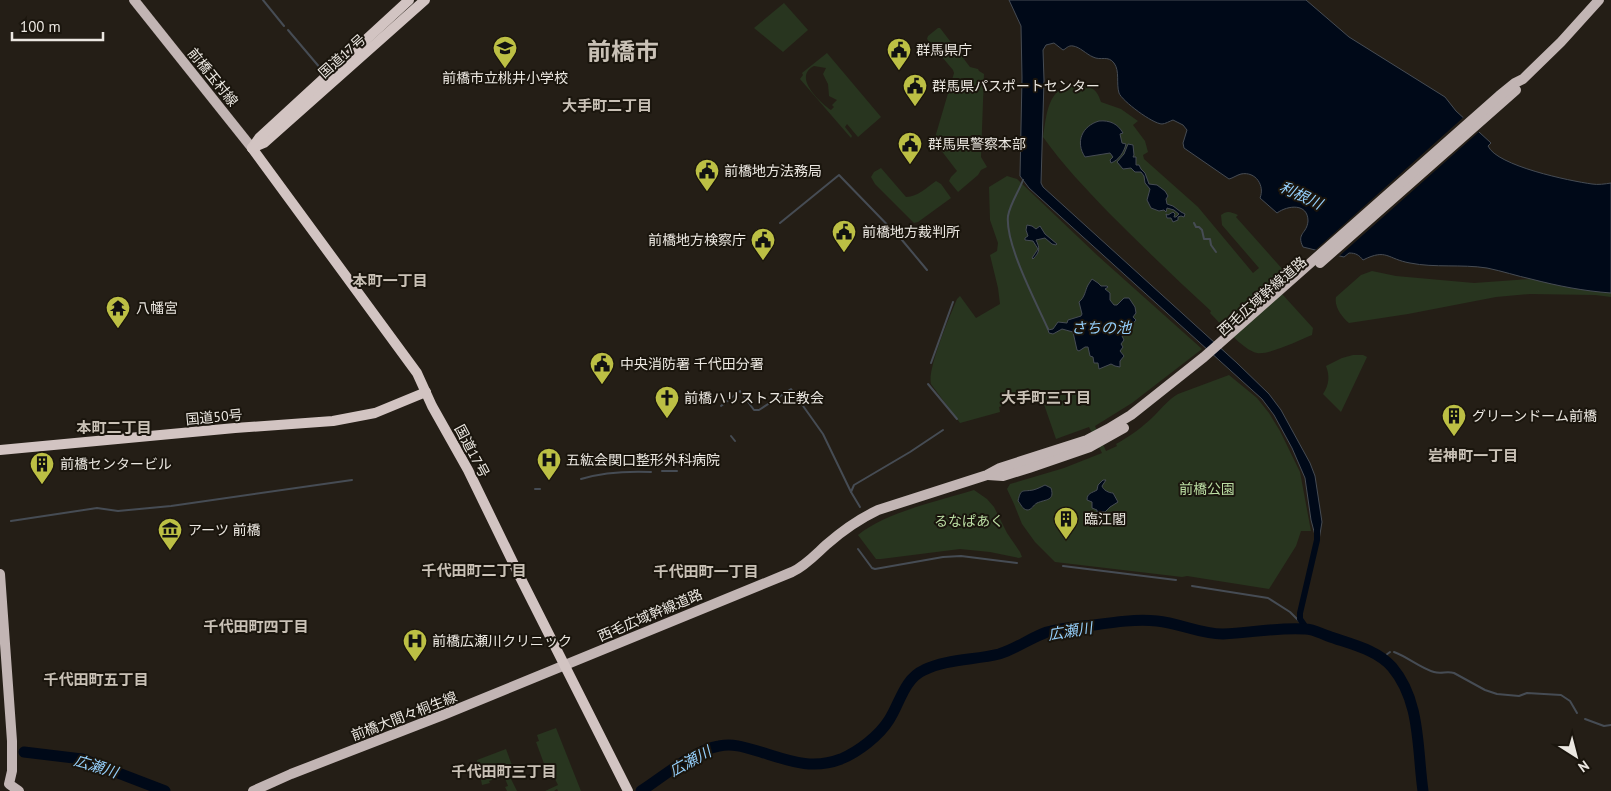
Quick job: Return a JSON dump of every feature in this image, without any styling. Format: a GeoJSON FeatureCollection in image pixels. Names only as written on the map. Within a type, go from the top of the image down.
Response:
{"type":"FeatureCollection","features":[{"type":"Feature","properties":{"kind":"highway","name":"国道17号"},"geometry":{"type":"LineString","coordinates":[[252,148],[259,138],[409,0]]}},
{"type":"Feature","properties":{"kind":"highway","name":"国道17号"},"geometry":{"type":"LineString","coordinates":[[252,148],[264,144],[425,0]]}},
{"type":"Feature","properties":{"kind":"highway","name":"国道17号"},"geometry":{"type":"LineString","coordinates":[[252,148],[414,369],[468,470],[628,790]]}},
{"type":"Feature","properties":{"kind":"highway","name":"国道50号"},"geometry":{"type":"LineString","coordinates":[[0,450],[235,428],[333,421],[375,413],[426,392]]}},
{"type":"Feature","properties":{"kind":"main road","name":"前橋玉村線"},"geometry":{"type":"LineString","coordinates":[[134,0],[252,148]]}},
{"type":"Feature","properties":{"kind":"main road","name":"西毛広域幹線道路"},"geometry":{"type":"LineString","coordinates":[[565,666],[795,571],[844,530],[878,510],[987,475],[1004,476],[1088,443],[1112,436],[1209,361],[1501,98],[1515,83],[1522,80],[1555,48],[1599,0]]}},
{"type":"Feature","properties":{"kind":"main road"},"geometry":{"type":"LineString","coordinates":[[0,443],[12,448]]}},
{"type":"Feature","properties":{"kind":"main road"},"geometry":{"type":"LineString","coordinates":[[0,574],[12,740],[12,771],[9,784],[19,791]]}},
{"type":"Feature","properties":{"kind":"main road","name":"前橋大間々桐生線"},"geometry":{"type":"LineString","coordinates":[[253,791],[565,666]]}},
{"type":"Feature","properties":{"kind":"green space"},"geometry":{"type":"Polygon","coordinates":[[[784,3],[808,30],[783,52],[754,28],[784,3]]]}},
{"type":"Feature","properties":{"kind":"green space"},"geometry":{"type":"Polygon","coordinates":[[[940,28],[970,67],[978,69],[984,74],[981,157],[987,167],[981,170],[978,175],[958,192],[949,181],[957,171],[934,141],[954,73],[927,39],[940,28]]]}},
{"type":"Feature","properties":{"kind":"green space"},"geometry":{"type":"Polygon","coordinates":[[[827,53],[881,117],[858,137],[847,124],[845,127],[852,136],[851,138],[800,79],[803,75],[802,73],[827,53]],[[814,66],[808,71],[806,77],[810,90],[831,110],[834,107],[832,105],[837,100],[829,96],[828,84],[823,74],[826,68],[814,66]]]}},
{"type":"Feature","properties":{"kind":"green space"},"geometry":{"type":"Polygon","coordinates":[[[1076,83],[1092,88],[1097,93],[1101,102],[1121,109],[1138,121],[1133,125],[1145,141],[1148,152],[1143,155],[1144,159],[1198,207],[1253,273],[1259,268],[1222,225],[1221,215],[1223,213],[1229,212],[1238,215],[1236,217],[1285,272],[1273,284],[1313,328],[1312,335],[1269,352],[1257,353],[1251,351],[1232,336],[1210,313],[1211,311],[1091,195],[1043,137],[1050,103],[1054,96],[1059,90],[1076,83]]]}},
{"type":"Feature","properties":{"kind":"green space"},"geometry":{"type":"Polygon","coordinates":[[[881,168],[906,197],[918,194],[936,181],[941,184],[951,198],[914,223],[875,184],[871,177],[874,172],[881,168]]]}},
{"type":"Feature","properties":{"kind":"green space","name":"前橋公園"},"geometry":{"type":"Polygon","coordinates":[[[1007,176],[1017,179],[1098,256],[1202,349],[1132,403],[1095,426],[1106,451],[1117,446],[1116,444],[1141,427],[1178,394],[1229,375],[1257,398],[1269,413],[1300,472],[1311,531],[1301,531],[1296,546],[1269,589],[1187,576],[1182,577],[1055,562],[1035,542],[1022,524],[1007,489],[1010,484],[1064,468],[1102,453],[1089,427],[1056,439],[1039,390],[1001,401],[1000,412],[960,423],[931,384],[932,367],[957,299],[960,296],[976,318],[1000,304],[990,255],[997,251],[998,243],[990,220],[989,187],[1007,176]]]}},
{"type":"Feature","properties":{"kind":"green space"},"geometry":{"type":"Polygon","coordinates":[[[1372,271],[1396,276],[1474,283],[1530,279],[1611,293],[1611,297],[1530,294],[1496,297],[1349,323],[1337,308],[1336,297],[1361,275],[1372,271]]]}},
{"type":"Feature","properties":{"kind":"green space"},"geometry":{"type":"Polygon","coordinates":[[[1353,355],[1367,357],[1341,412],[1323,394],[1328,380],[1326,366],[1353,355]]]}},
{"type":"Feature","properties":{"kind":"green space","name":"るなぱあく"},"geometry":{"type":"Polygon","coordinates":[[[974,490],[987,499],[994,507],[1022,557],[960,549],[876,559],[858,535],[883,520],[898,514],[974,490]]]}},
{"type":"Feature","properties":{"kind":"green space"},"geometry":{"type":"Polygon","coordinates":[[[556,728],[581,791],[558,791],[557,789],[545,791],[558,785],[550,769],[546,769],[536,742],[539,741],[537,735],[556,728]]]}},
{"type":"Feature","properties":{"kind":"green space"},"geometry":{"type":"Polygon","coordinates":[[[506,749],[513,768],[507,771],[517,791],[507,791],[505,787],[508,786],[504,776],[482,785],[477,760],[506,749]]]}},
{"type":"Feature","properties":{"kind":"water","name":"利根川"},"geometry":{"type":"Polygon","coordinates":[[[1009,0],[1306,0],[1349,37],[1445,97],[1456,111],[1491,143],[1488,146],[1494,153],[1505,160],[1568,180],[1594,184],[1611,183],[1611,293],[1541,282],[1487,268],[1419,264],[1402,261],[1387,255],[1377,255],[1363,260],[1354,253],[1349,253],[1344,257],[1303,247],[1301,236],[1306,229],[1308,221],[1305,211],[1301,208],[1292,207],[1277,213],[1260,198],[1260,184],[1255,177],[1241,174],[1229,179],[1184,148],[1183,143],[1187,130],[1183,125],[1173,120],[1163,124],[1158,123],[1138,112],[1121,97],[1118,89],[1116,66],[1112,61],[1093,57],[1073,46],[1063,50],[1054,43],[1046,45],[1043,50],[1041,183],[1043,187],[1269,394],[1281,410],[1310,463],[1315,476],[1322,522],[1319,540],[1316,539],[1311,520],[1305,478],[1292,448],[1274,415],[1262,399],[1029,188],[1020,176],[1021,26],[1009,0]]]}},
{"type":"Feature","properties":{"kind":"water"},"geometry":{"type":"Polygon","coordinates":[[[1099,121],[1113,123],[1123,133],[1120,134],[1122,143],[1126,144],[1124,150],[1119,158],[1111,163],[1110,160],[1113,157],[1110,153],[1085,157],[1082,151],[1081,140],[1084,131],[1093,123],[1099,121]]]}},
{"type":"Feature","properties":{"kind":"water"},"geometry":{"type":"Polygon","coordinates":[[[1128,144],[1133,145],[1133,157],[1136,157],[1136,165],[1139,165],[1145,173],[1149,184],[1157,185],[1165,191],[1168,196],[1166,199],[1167,204],[1185,214],[1184,217],[1178,217],[1178,220],[1173,222],[1171,218],[1167,218],[1166,214],[1168,215],[1173,212],[1175,214],[1174,217],[1176,217],[1179,214],[1174,210],[1167,208],[1166,212],[1151,208],[1147,200],[1150,189],[1145,183],[1144,176],[1141,172],[1135,172],[1131,168],[1123,169],[1117,162],[1124,154],[1128,144]]]}},
{"type":"Feature","properties":{"kind":"water"},"geometry":{"type":"Polygon","coordinates":[[[1027,225],[1036,229],[1040,226],[1045,234],[1057,244],[1052,244],[1045,238],[1036,240],[1039,250],[1033,259],[1038,249],[1033,241],[1025,240],[1028,236],[1027,225]]]}},
{"type":"Feature","properties":{"kind":"water","name":"さちの池"},"geometry":{"type":"Polygon","coordinates":[[[1092,279],[1101,286],[1108,287],[1105,289],[1110,293],[1110,300],[1114,305],[1117,305],[1124,298],[1129,298],[1135,307],[1136,313],[1133,317],[1136,320],[1122,336],[1124,340],[1120,351],[1124,356],[1120,361],[1120,367],[1111,364],[1099,369],[1098,363],[1094,363],[1093,357],[1090,356],[1088,347],[1077,350],[1073,332],[1062,329],[1053,334],[1049,333],[1048,330],[1053,329],[1058,322],[1067,323],[1068,320],[1081,316],[1079,302],[1092,279]]]}},
{"type":"Feature","properties":{"kind":"water"},"geometry":{"type":"Polygon","coordinates":[[[1103,480],[1106,480],[1102,486],[1106,491],[1113,493],[1118,502],[1105,512],[1097,512],[1097,510],[1092,508],[1092,502],[1087,500],[1087,498],[1090,493],[1097,490],[1098,485],[1103,480]]]}},
{"type":"Feature","properties":{"kind":"water"},"geometry":{"type":"Polygon","coordinates":[[[1045,485],[1051,488],[1051,497],[1037,503],[1029,510],[1023,508],[1018,501],[1021,492],[1034,490],[1045,485]]]}},
{"type":"Feature","properties":{"kind":"pier"},"geometry":{"type":"Polygon","coordinates":[[[1465,116],[1481,130],[1337,258],[1313,252],[1465,116]]]}},
{"type":"Feature","properties":{"kind":"waterway"},"geometry":{"type":"LineString","coordinates":[[263,0],[284,26]]}},
{"type":"Feature","properties":{"kind":"waterway"},"geometry":{"type":"LineString","coordinates":[[288,30],[321,69]]}},
{"type":"Feature","properties":{"kind":"waterway"},"geometry":{"type":"LineString","coordinates":[[780,223],[839,175],[902,240],[927,270]]}},
{"type":"Feature","properties":{"kind":"waterway"},"geometry":{"type":"LineString","coordinates":[[1023,180],[1009,211],[1008,228],[1022,273],[1048,329]]}},
{"type":"Feature","properties":{"kind":"waterway"},"geometry":{"type":"LineString","coordinates":[[1194,223],[1196,227],[1202,230],[1204,239],[1210,239],[1211,245],[1216,252]]}},
{"type":"Feature","properties":{"kind":"waterway"},"geometry":{"type":"LineString","coordinates":[[931,363],[953,302]]}},
{"type":"Feature","properties":{"kind":"waterway"},"geometry":{"type":"LineString","coordinates":[[928,384],[957,419]]}},
{"type":"Feature","properties":{"kind":"waterway"},"geometry":{"type":"LineString","coordinates":[[721,406],[740,391],[754,410],[759,410],[791,389],[823,434],[851,492]]}},
{"type":"Feature","properties":{"kind":"waterway"},"geometry":{"type":"LineString","coordinates":[[860,507],[851,492],[854,485],[943,430]]}},
{"type":"Feature","properties":{"kind":"waterway"},"geometry":{"type":"LineString","coordinates":[[731,436],[735,441]]}},
{"type":"Feature","properties":{"kind":"waterway"},"geometry":{"type":"LineString","coordinates":[[662,471],[677,471]]}},
{"type":"Feature","properties":{"kind":"waterway"},"geometry":{"type":"LineString","coordinates":[[581,479],[615,473],[651,472]]}},
{"type":"Feature","properties":{"kind":"waterway"},"geometry":{"type":"LineString","coordinates":[[11,521],[97,508],[118,511],[171,506],[352,480]]}},
{"type":"Feature","properties":{"kind":"waterway"},"geometry":{"type":"LineString","coordinates":[[535,489],[540,489]]}},
{"type":"Feature","properties":{"kind":"waterway"},"geometry":{"type":"LineString","coordinates":[[1307,629],[1300,619],[1300,613],[1317,540],[1317,531]]}},
{"type":"Feature","properties":{"kind":"waterway"},"geometry":{"type":"LineString","coordinates":[[858,549],[872,568],[875,569],[943,557],[961,556],[1017,563]]}},
{"type":"Feature","properties":{"kind":"waterway"},"geometry":{"type":"LineString","coordinates":[[1063,566],[1176,580]]}},
{"type":"Feature","properties":{"kind":"waterway"},"geometry":{"type":"LineString","coordinates":[[1192,586],[1268,598],[1290,612],[1307,629]]}},
{"type":"Feature","properties":{"kind":"waterway","name":"広瀬川"},"geometry":{"type":"LineString","coordinates":[[641,791],[689,758],[719,746],[741,746],[801,763],[820,764],[841,759],[861,748],[880,732],[889,720],[907,685],[917,674],[924,670],[951,662],[999,654],[1047,632],[1141,620],[1165,622],[1214,634],[1308,629],[1371,651],[1392,667],[1408,695],[1416,726],[1423,791]]}},
{"type":"Feature","properties":{"kind":"waterway"},"geometry":{"type":"LineString","coordinates":[[1382,658],[1390,652]]}},
{"type":"Feature","properties":{"kind":"waterway"},"geometry":{"type":"LineString","coordinates":[[1394,652],[1429,670],[1437,673],[1454,673],[1485,690],[1497,694],[1519,696],[1527,693],[1561,695],[1570,701],[1577,713]]}},
{"type":"Feature","properties":{"kind":"waterway"},"geometry":{"type":"LineString","coordinates":[[1585,719],[1604,726],[1611,725]]}},
{"type":"Feature","properties":{"kind":"waterway","name":"広瀬川"},"geometry":{"type":"LineString","coordinates":[[24,752],[82,759],[165,791]]}},
{"type":"Feature","properties":{"kind":"place","name":"前橋市立桃井小学校"},"geometry":{"type":"Point","coordinates":[505,69]}},
{"type":"Feature","properties":{"kind":"place","name":"群馬県庁"},"geometry":{"type":"Point","coordinates":[899,71]}},
{"type":"Feature","properties":{"kind":"place","name":"群馬県パスポートセンター"},"geometry":{"type":"Point","coordinates":[915,107]}},
{"type":"Feature","properties":{"kind":"place","name":"群馬県警察本部"},"geometry":{"type":"Point","coordinates":[910,165]}},
{"type":"Feature","properties":{"kind":"place","name":"前橋地方法務局"},"geometry":{"type":"Point","coordinates":[707,192]}},
{"type":"Feature","properties":{"kind":"place","name":"前橋地方裁判所"},"geometry":{"type":"Point","coordinates":[844,253]}},
{"type":"Feature","properties":{"kind":"place","name":"前橋地方検察庁"},"geometry":{"type":"Point","coordinates":[763,261]}},
{"type":"Feature","properties":{"kind":"place","name":"八幡宮"},"geometry":{"type":"Point","coordinates":[118,329]}},
{"type":"Feature","properties":{"kind":"place","name":"中央消防署 千代田分署"},"geometry":{"type":"Point","coordinates":[602,385]}},
{"type":"Feature","properties":{"kind":"place","name":"前橋ハリストス正教会"},"geometry":{"type":"Point","coordinates":[667,419]}},
{"type":"Feature","properties":{"kind":"place","name":"グリーンドーム前橋"},"geometry":{"type":"Point","coordinates":[1454,437]}},
{"type":"Feature","properties":{"kind":"place","name":"五紘会関口整形外科病院"},"geometry":{"type":"Point","coordinates":[549,481]}},
{"type":"Feature","properties":{"kind":"place","name":"前橋センタービル"},"geometry":{"type":"Point","coordinates":[42,485]}},
{"type":"Feature","properties":{"kind":"place","name":"臨江閣"},"geometry":{"type":"Point","coordinates":[1066,540]}},
{"type":"Feature","properties":{"kind":"place","name":"アーツ 前橋"},"geometry":{"type":"Point","coordinates":[170,551]}},
{"type":"Feature","properties":{"kind":"place","name":"前橋広瀬川クリニック"},"geometry":{"type":"Point","coordinates":[415,662]}},
{"type":"Feature","properties":{"kind":"district","name":"前橋市"},"geometry":{"type":"Point","coordinates":[623,51]}},
{"type":"Feature","properties":{"kind":"district","name":"大手町二丁目"},"geometry":{"type":"Point","coordinates":[607,105]}},
{"type":"Feature","properties":{"kind":"district","name":"本町一丁目"},"geometry":{"type":"Point","coordinates":[390,280]}},
{"type":"Feature","properties":{"kind":"district","name":"大手町三丁目"},"geometry":{"type":"Point","coordinates":[1046,397]}},
{"type":"Feature","properties":{"kind":"district","name":"本町二丁目"},"geometry":{"type":"Point","coordinates":[114,427]}},
{"type":"Feature","properties":{"kind":"district","name":"岩神町一丁目"},"geometry":{"type":"Point","coordinates":[1473,455]}},
{"type":"Feature","properties":{"kind":"district","name":"千代田町二丁目"},"geometry":{"type":"Point","coordinates":[474,570]}},
{"type":"Feature","properties":{"kind":"district","name":"千代田町一丁目"},"geometry":{"type":"Point","coordinates":[706,571]}},
{"type":"Feature","properties":{"kind":"district","name":"千代田町四丁目"},"geometry":{"type":"Point","coordinates":[256,626]}},
{"type":"Feature","properties":{"kind":"district","name":"千代田町五丁目"},"geometry":{"type":"Point","coordinates":[96,679]}},
{"type":"Feature","properties":{"kind":"district","name":"千代田町三丁目"},"geometry":{"type":"Point","coordinates":[504,771]}}]}
